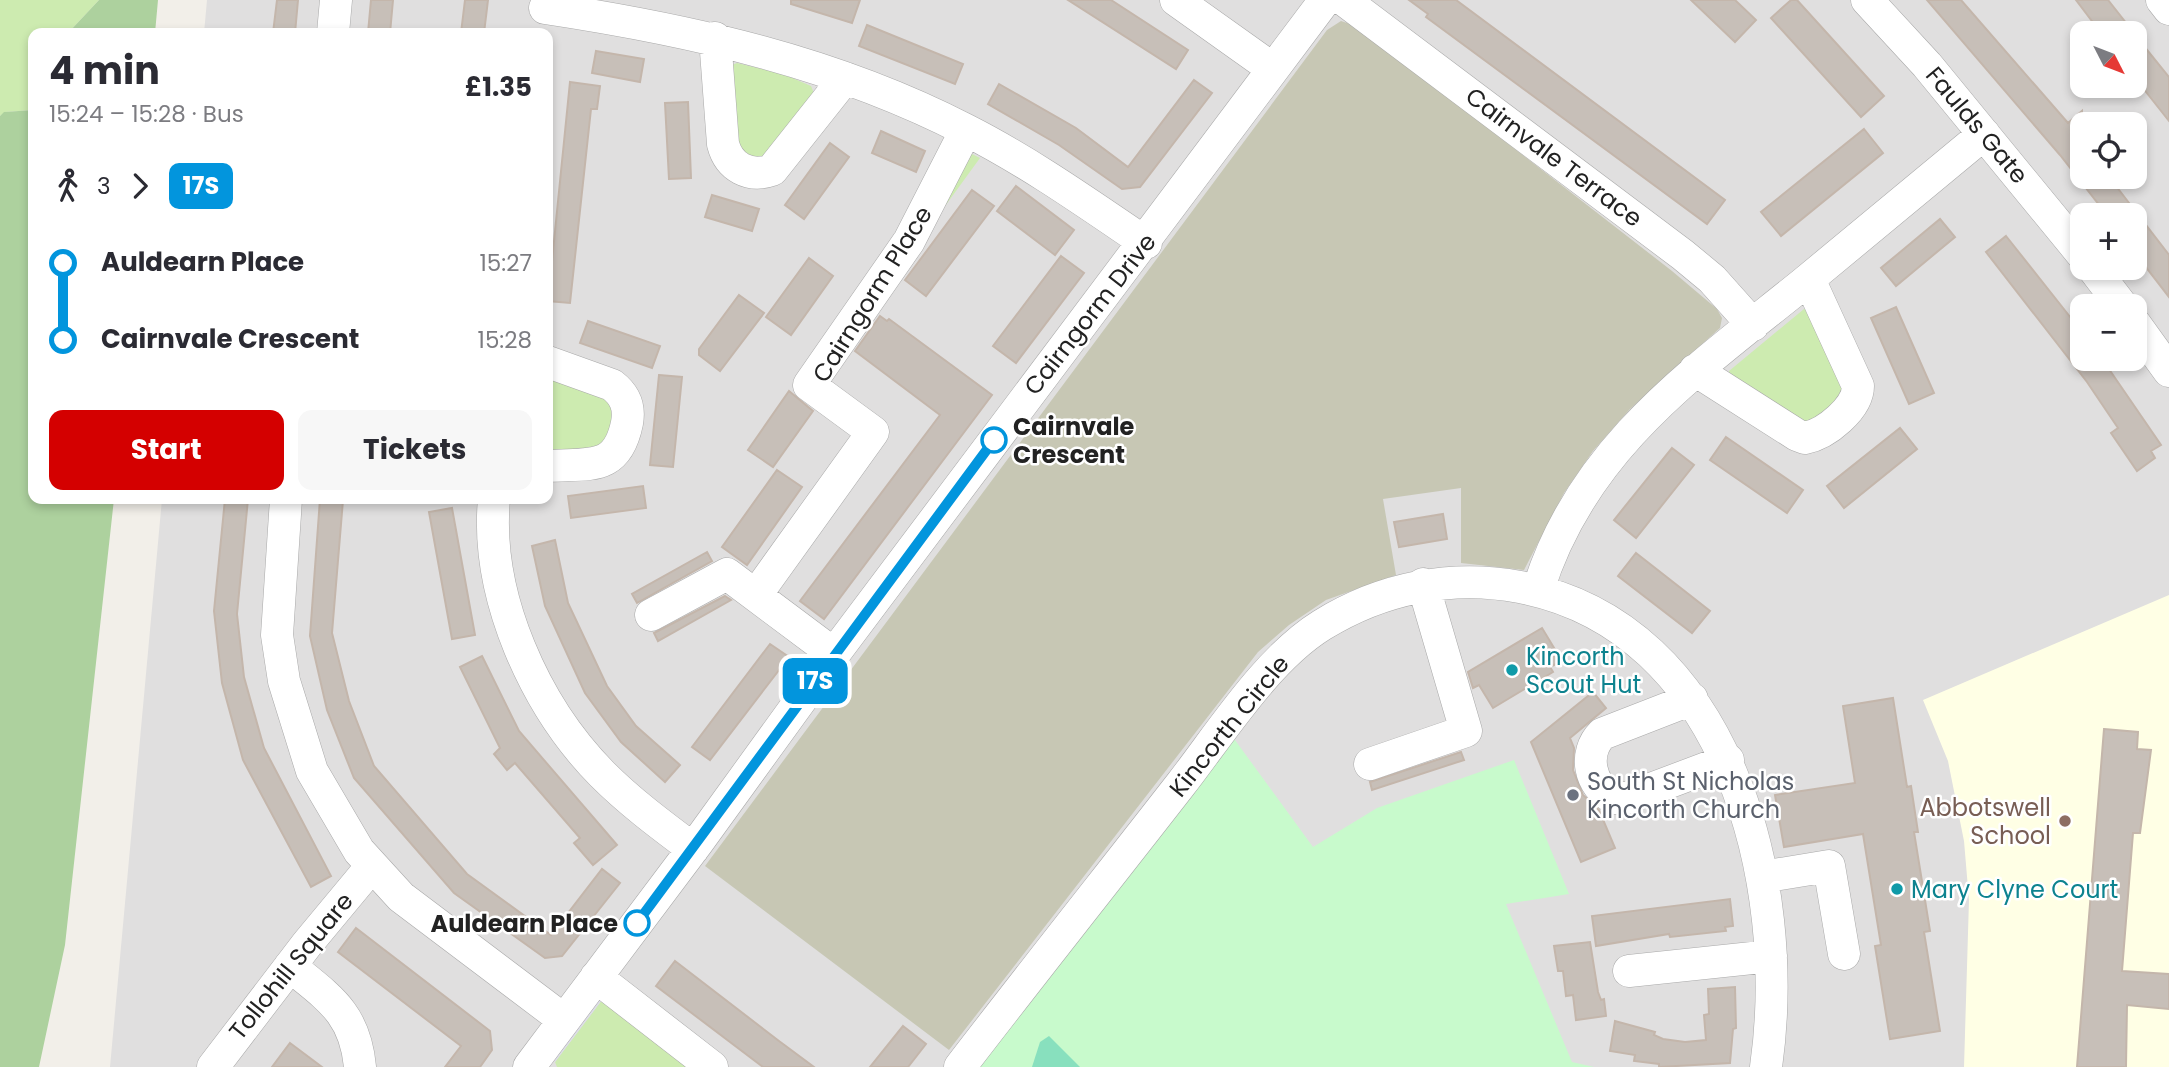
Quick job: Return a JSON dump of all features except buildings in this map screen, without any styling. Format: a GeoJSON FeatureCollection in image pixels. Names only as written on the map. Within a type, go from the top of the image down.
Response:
{"type":"FeatureCollection","features":[{"type":"Feature","properties":{"kind":"street"},"geometry":{"type":"LineString","coordinates":[[333,28],[336,0]]}},
{"type":"Feature","properties":{"kind":"street"},"geometry":{"type":"LineString","coordinates":[[1176,0],[1273,69]]}},
{"type":"Feature","properties":{"kind":"street","name":"Cairngorm Drive"},"geometry":{"type":"LineString","coordinates":[[534,1065],[564,1020],[693,849],[834,654],[1146,243],[1325,0]]}},
{"type":"Feature","properties":{"kind":"street","name":"Cairnvale Terrace"},"geometry":{"type":"LineString","coordinates":[[1344,0],[1693,263],[1712,279],[1753,326]]}},
{"type":"Feature","properties":{"kind":"street","name":"Faulds Gate"},"geometry":{"type":"LineString","coordinates":[[1867,0],[1927,65],[2070,239]]}},
{"type":"Feature","properties":{"kind":"street"},"geometry":{"type":"LineString","coordinates":[[2162,0],[2169,9]]}},
{"type":"Feature","properties":{"kind":"street"},"geometry":{"type":"LineString","coordinates":[[544,14],[715,38],[788,58],[845,78],[966,130],[1051,178],[1146,243]]}},
{"type":"Feature","properties":{"kind":"street"},"geometry":{"type":"LineString","coordinates":[[715,38],[723,144],[727,159],[740,169],[762,173],[772,170],[845,78]]}},
{"type":"Feature","properties":{"kind":"street","name":"Cairngorm Place"},"geometry":{"type":"LineString","coordinates":[[755,595],[873,432],[809,386],[909,241],[966,130]]}},
{"type":"Feature","properties":{"kind":"street"},"geometry":{"type":"LineString","coordinates":[[1538,590],[1549,554],[1580,495],[1602,464],[1644,417],[1695,370],[1753,326],[1984,134]]}},
{"type":"Feature","properties":{"kind":"street"},"geometry":{"type":"LineString","coordinates":[[1695,370],[1797,435],[1805,438],[1821,432],[1853,404],[1857,386],[1809,279]]}},
{"type":"Feature","properties":{"kind":"street"},"geometry":{"type":"LineString","coordinates":[[2102,280],[2113,294]]}},
{"type":"Feature","properties":{"kind":"street"},"geometry":{"type":"LineString","coordinates":[[2147,341],[2169,371]]}},
{"type":"Feature","properties":{"kind":"street"},"geometry":{"type":"LineString","coordinates":[[553,364],[612,385],[627,403],[628,416],[623,443],[606,460],[553,465]]}},
{"type":"Feature","properties":{"kind":"street"},"geometry":{"type":"LineString","coordinates":[[286,504],[277,635],[284,681],[312,771],[371,867],[401,897],[564,1020]]}},
{"type":"Feature","properties":{"kind":"street"},"geometry":{"type":"LineString","coordinates":[[494,504],[495,559],[504,598],[514,630],[542,693],[579,748],[601,772],[628,799],[693,849]]}},
{"type":"Feature","properties":{"kind":"street"},"geometry":{"type":"LineString","coordinates":[[651,615],[727,574],[834,654]]}},
{"type":"Feature","properties":{"kind":"street","name":"Kincorth Circle"},"geometry":{"type":"LineString","coordinates":[[960,1067],[1209,748],[1290,652],[1321,626],[1370,601],[1423,584],[1474,582],[1538,590],[1576,604],[1610,623],[1649,652],[1692,699],[1728,760],[1745,810],[1762,877],[1771,956],[1766,1067]]}},
{"type":"Feature","properties":{"kind":"street"},"geometry":{"type":"LineString","coordinates":[[1370,764],[1466,731],[1423,584]]}},
{"type":"Feature","properties":{"kind":"street"},"geometry":{"type":"LineString","coordinates":[[1692,699],[1602,734],[1593,743],[1589,756],[1599,786],[1614,798],[1627,798],[1728,760]]}},
{"type":"Feature","properties":{"kind":"street"},"geometry":{"type":"LineString","coordinates":[[1762,877],[1829,866],[1844,954]]}},
{"type":"Feature","properties":{"kind":"street","name":"Tollohill Square"},"geometry":{"type":"LineString","coordinates":[[213,1067],[290,966],[371,867]]}},
{"type":"Feature","properties":{"kind":"street"},"geometry":{"type":"LineString","coordinates":[[1629,971],[1771,956]]}},
{"type":"Feature","properties":{"kind":"street"},"geometry":{"type":"LineString","coordinates":[[290,966],[341,1010],[352,1030],[360,1067]]}},
{"type":"Feature","properties":{"kind":"street"},"geometry":{"type":"LineString","coordinates":[[596,977],[712,1067]]}},
{"type":"Feature","properties":{"kind":"shaded area"},"geometry":{"type":"Polygon","coordinates":[[[207,0],[2169,0],[2169,1067],[110,1067],[162,504],[553,504],[553,28],[204,28],[207,0]]]}},
{"type":"Feature","properties":{"kind":"shaded area"},"geometry":{"type":"Polygon","coordinates":[[[1341,21],[1350,24],[1443,93],[1672,271],[1717,309],[1722,318],[1720,328],[1630,409],[1593,451],[1564,493],[1524,570],[1461,563],[1461,488],[1383,499],[1396,575],[1326,600],[1289,625],[1258,652],[949,1050],[705,866],[1327,30],[1341,21]]]}},
{"type":"Feature","properties":{"kind":"shaded area","name":"Abbotswell School"},"geometry":{"type":"Polygon","coordinates":[[[2169,595],[2169,1067],[1964,1067],[1969,900],[1964,841],[1948,761],[1923,700],[2169,595]]]}},
{"type":"Feature","properties":{"kind":"shaded area"},"geometry":{"type":"Polygon","coordinates":[[[602,1000],[555,1062],[555,1053],[596,1001],[602,1000]]]}},
{"type":"Feature","properties":{"kind":"green space"},"geometry":{"type":"Polygon","coordinates":[[[0,0],[99,0],[73,28],[28,28],[28,110],[5,112],[0,116],[0,0]]]}},
{"type":"Feature","properties":{"kind":"green space"},"geometry":{"type":"Polygon","coordinates":[[[99,0],[158,0],[155,28],[73,28],[99,0]]]}},
{"type":"Feature","properties":{"kind":"green space"},"geometry":{"type":"Polygon","coordinates":[[[737,63],[783,74],[811,86],[815,96],[758,163],[736,152],[732,65],[737,63]]]}},
{"type":"Feature","properties":{"kind":"green space"},"geometry":{"type":"Polygon","coordinates":[[[28,110],[28,504],[113,504],[65,945],[39,1067],[0,1067],[0,116],[4,112],[28,110]]]}},
{"type":"Feature","properties":{"kind":"green space"},"geometry":{"type":"Polygon","coordinates":[[[964,150],[980,158],[924,235],[964,150]]]}},
{"type":"Feature","properties":{"kind":"green space"},"geometry":{"type":"Polygon","coordinates":[[[1804,309],[1812,313],[1844,395],[1805,427],[1730,377],[1729,371],[1804,309]]]}},
{"type":"Feature","properties":{"kind":"green space"},"geometry":{"type":"Polygon","coordinates":[[[553,364],[612,385],[623,443],[553,464],[553,364]]]}},
{"type":"Feature","properties":{"kind":"green space"},"geometry":{"type":"Polygon","coordinates":[[[1232,736],[1313,847],[1377,808],[1514,760],[1569,894],[1506,904],[1572,1062],[1594,1067],[976,1067],[1232,736]]]}},
{"type":"Feature","properties":{"kind":"green space"},"geometry":{"type":"Polygon","coordinates":[[[602,1000],[695,1067],[557,1067],[555,1062],[602,1000]]]}},
{"type":"Feature","properties":{"kind":"green space"},"geometry":{"type":"Polygon","coordinates":[[[1049,1036],[1080,1067],[1032,1067],[1040,1042],[1049,1036]]]}},
{"type":"Feature","properties":{"kind":"bus line","name":"17S"},"geometry":{"type":"LineString","coordinates":[[637,923],[994,440]]}},
{"type":"Feature","properties":{"kind":"place","name":"Cairnvale Crescent"},"geometry":{"type":"Point","coordinates":[994,440]}},
{"type":"Feature","properties":{"kind":"place","name":"Kincorth Scout Hut"},"geometry":{"type":"Point","coordinates":[1512,670]}},
{"type":"Feature","properties":{"kind":"place","name":"South St Nicholas Kincorth Church"},"geometry":{"type":"Point","coordinates":[1573,795]}},
{"type":"Feature","properties":{"kind":"place","name":"Abbotswell School"},"geometry":{"type":"Point","coordinates":[2065,821]}},
{"type":"Feature","properties":{"kind":"place","name":"Mary Clyne Court"},"geometry":{"type":"Point","coordinates":[1897,889]}},
{"type":"Feature","properties":{"kind":"place","name":"Auldearn Place"},"geometry":{"type":"Point","coordinates":[637,923]}}]}
